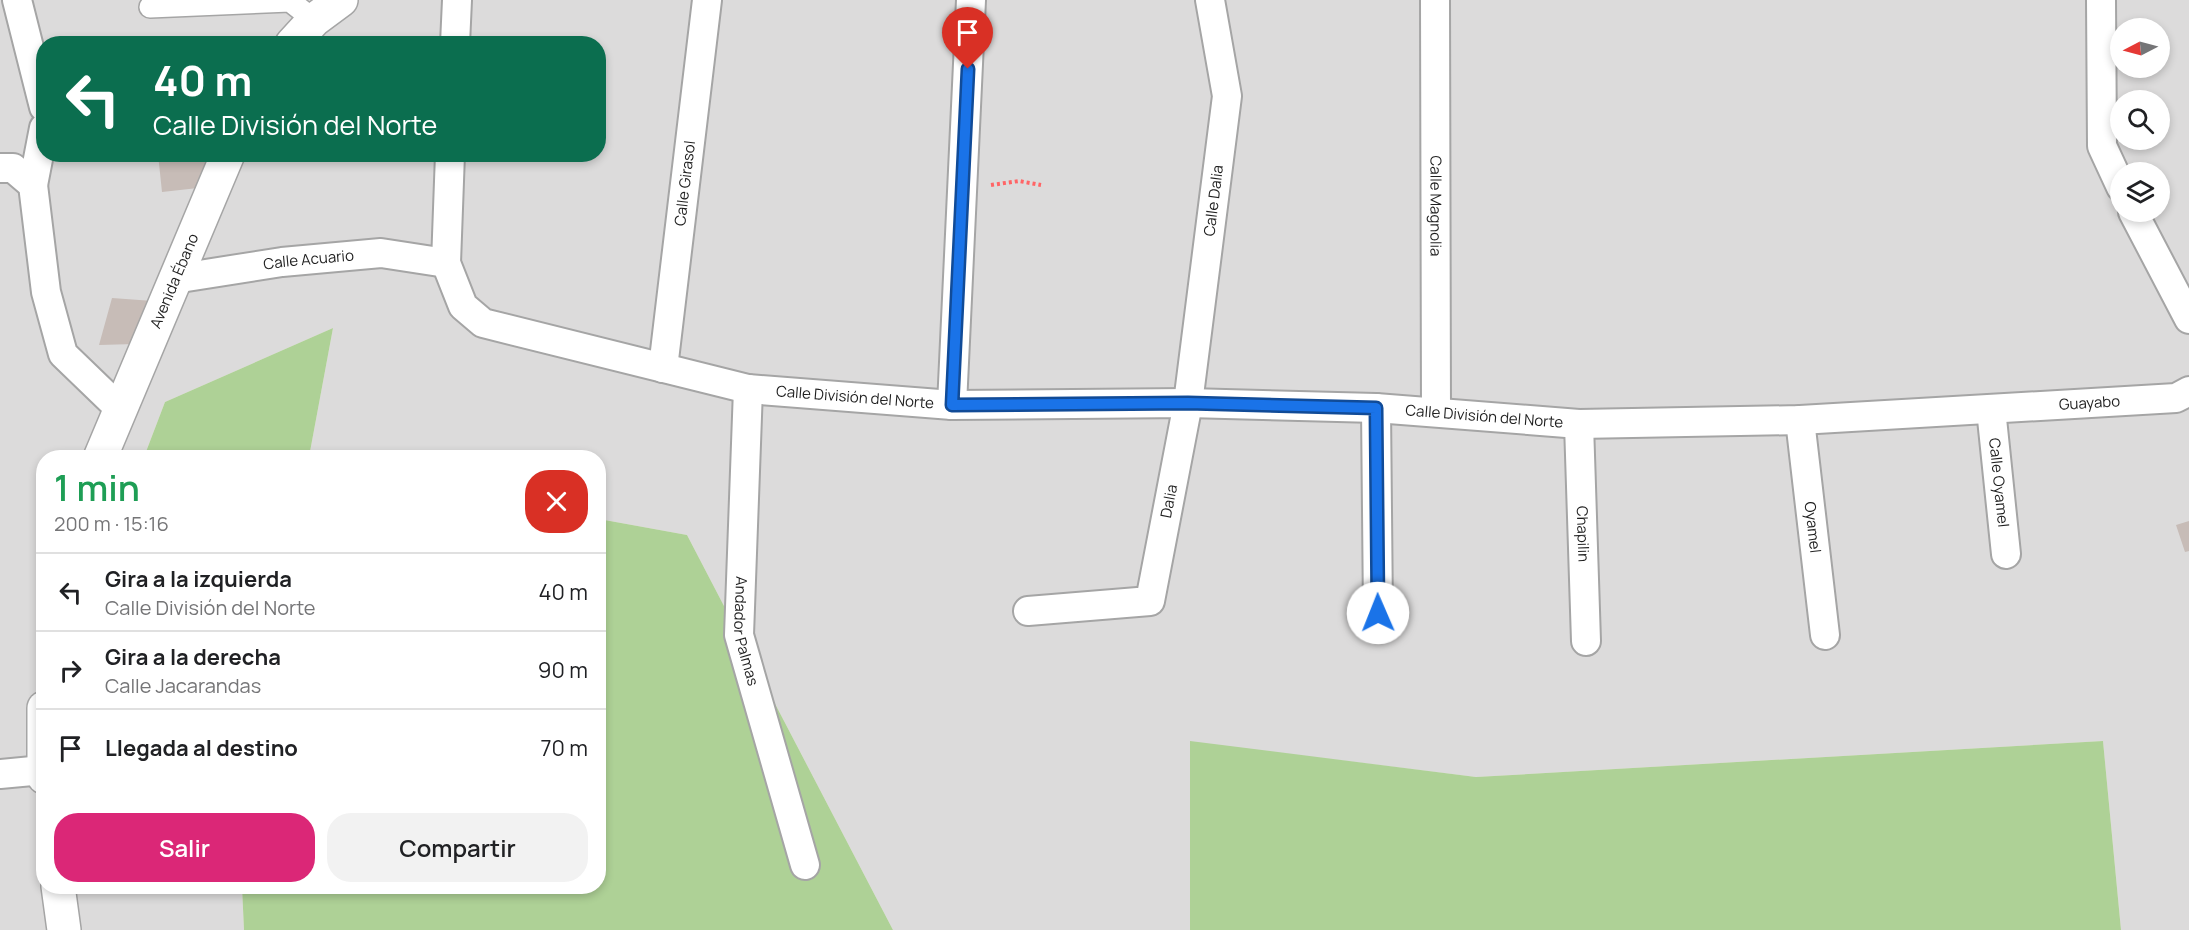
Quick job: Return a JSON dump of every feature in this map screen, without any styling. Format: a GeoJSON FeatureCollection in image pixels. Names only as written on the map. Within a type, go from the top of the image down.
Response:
{"type":"FeatureCollection","features":[{"type":"Feature","properties":{"kind":"street"},"geometry":{"type":"LineString","coordinates":[[17,0],[36,75]]}},
{"type":"Feature","properties":{"kind":"street"},"geometry":{"type":"LineString","coordinates":[[299,36],[314,20],[341,0]]}},
{"type":"Feature","properties":{"kind":"street"},"geometry":{"type":"LineString","coordinates":[[455,36],[457,0]]}},
{"type":"Feature","properties":{"kind":"street","name":"Calle Girasol"},"geometry":{"type":"LineString","coordinates":[[663,368],[707,0]]}},
{"type":"Feature","properties":{"kind":"street"},"geometry":{"type":"LineString","coordinates":[[952,405],[971,0]]}},
{"type":"Feature","properties":{"kind":"street","name":"Calle Dalia"},"geometry":{"type":"LineString","coordinates":[[1188,403],[1227,96],[1210,0]]}},
{"type":"Feature","properties":{"kind":"street","name":"Calle Magnolia"},"geometry":{"type":"LineString","coordinates":[[1435,0],[1436,412]]}},
{"type":"Feature","properties":{"kind":"street"},"geometry":{"type":"LineString","coordinates":[[2101,0],[2102,146],[2110,163]]}},
{"type":"Feature","properties":{"kind":"street"},"geometry":{"type":"LineString","coordinates":[[150,7],[290,1],[314,20]]}},
{"type":"Feature","properties":{"kind":"street"},"geometry":{"type":"LineString","coordinates":[[37,162],[33,185],[46,292],[63,354],[119,408]]}},
{"type":"Feature","properties":{"kind":"street","name":"Avenida Ébano"},"geometry":{"type":"LineString","coordinates":[[103,450],[225,162]]}},
{"type":"Feature","properties":{"kind":"street","name":"Calle División del Norte"},"geometry":{"type":"LineString","coordinates":[[450,162],[446,264],[463,306],[483,323],[748,389],[952,405],[1188,403],[1376,408],[1580,424],[1800,420],[1991,409]]}},
{"type":"Feature","properties":{"kind":"street"},"geometry":{"type":"LineString","coordinates":[[0,168],[13,168],[33,185]]}},
{"type":"Feature","properties":{"kind":"street"},"geometry":{"type":"LineString","coordinates":[[2139,222],[2182,290],[2189,319]]}},
{"type":"Feature","properties":{"kind":"street","name":"Calle Acuario"},"geometry":{"type":"LineString","coordinates":[[174,279],[282,262],[381,253],[446,264]]}},
{"type":"Feature","properties":{"kind":"street","name":"Andador Palmas"},"geometry":{"type":"LineString","coordinates":[[748,389],[739,635],[805,865]]}},
{"type":"Feature","properties":{"kind":"street","name":"Guayabo"},"geometry":{"type":"LineString","coordinates":[[1991,409],[2176,398],[2189,391]]}},
{"type":"Feature","properties":{"kind":"street","name":"Dalia"},"geometry":{"type":"LineString","coordinates":[[1028,611],[1150,601],[1188,403]]}},
{"type":"Feature","properties":{"kind":"street"},"geometry":{"type":"LineString","coordinates":[[1376,408],[1378,613]]}},
{"type":"Feature","properties":{"kind":"street","name":"Calle Oyamel"},"geometry":{"type":"LineString","coordinates":[[1991,409],[2006,554]]}},
{"type":"Feature","properties":{"kind":"street","name":"Oyamel"},"geometry":{"type":"LineString","coordinates":[[1800,420],[1825,635]]}},
{"type":"Feature","properties":{"kind":"street","name":"Chapilin"},"geometry":{"type":"LineString","coordinates":[[1580,424],[1586,641]]}},
{"type":"Feature","properties":{"kind":"street"},"geometry":{"type":"LineString","coordinates":[[0,774],[36,774]]}},
{"type":"Feature","properties":{"kind":"street"},"geometry":{"type":"LineString","coordinates":[[59,894],[64,930]]}},
{"type":"Feature","properties":{"kind":"path"},"geometry":{"type":"LineString","coordinates":[[962,184],[999,185],[1019,181],[1041,185]]}},
{"type":"Feature","properties":{"kind":"shaded area"},"geometry":{"type":"Polygon","coordinates":[[[0,0],[2189,0],[2189,930],[2121,930],[2103,741],[1476,777],[1190,742],[1190,930],[893,930],[687,535],[606,520],[606,450],[310,450],[333,328],[165,402],[147,450],[36,450],[36,894],[242,894],[244,930],[0,930],[0,0]]]}},
{"type":"Feature","properties":{"kind":"green space"},"geometry":{"type":"Polygon","coordinates":[[[333,328],[310,450],[147,450],[165,402],[333,328]]]}},
{"type":"Feature","properties":{"kind":"green space"},"geometry":{"type":"Polygon","coordinates":[[[606,520],[687,535],[893,930],[244,930],[242,894],[606,894],[606,520]]]}},
{"type":"Feature","properties":{"kind":"green space"},"geometry":{"type":"Polygon","coordinates":[[[1190,741],[1476,777],[2103,741],[2121,930],[1190,930],[1190,741]]]}},
{"type":"Feature","properties":{"kind":"building"},"geometry":{"type":"Polygon","coordinates":[[[159,162],[206,162],[198,188],[162,192],[159,162]]]}},
{"type":"Feature","properties":{"kind":"building"},"geometry":{"type":"Polygon","coordinates":[[[112,298],[153,301],[135,344],[99,345],[112,298]]]}},
{"type":"Feature","properties":{"kind":"building"},"geometry":{"type":"Polygon","coordinates":[[[2189,521],[2189,551],[2185,552],[2176,525],[2189,521]]]}},
{"type":"Feature","properties":{"kind":"route"},"geometry":{"type":"LineString","coordinates":[[968,69],[952,405],[1188,403],[1376,408],[1378,613]]}}]}
